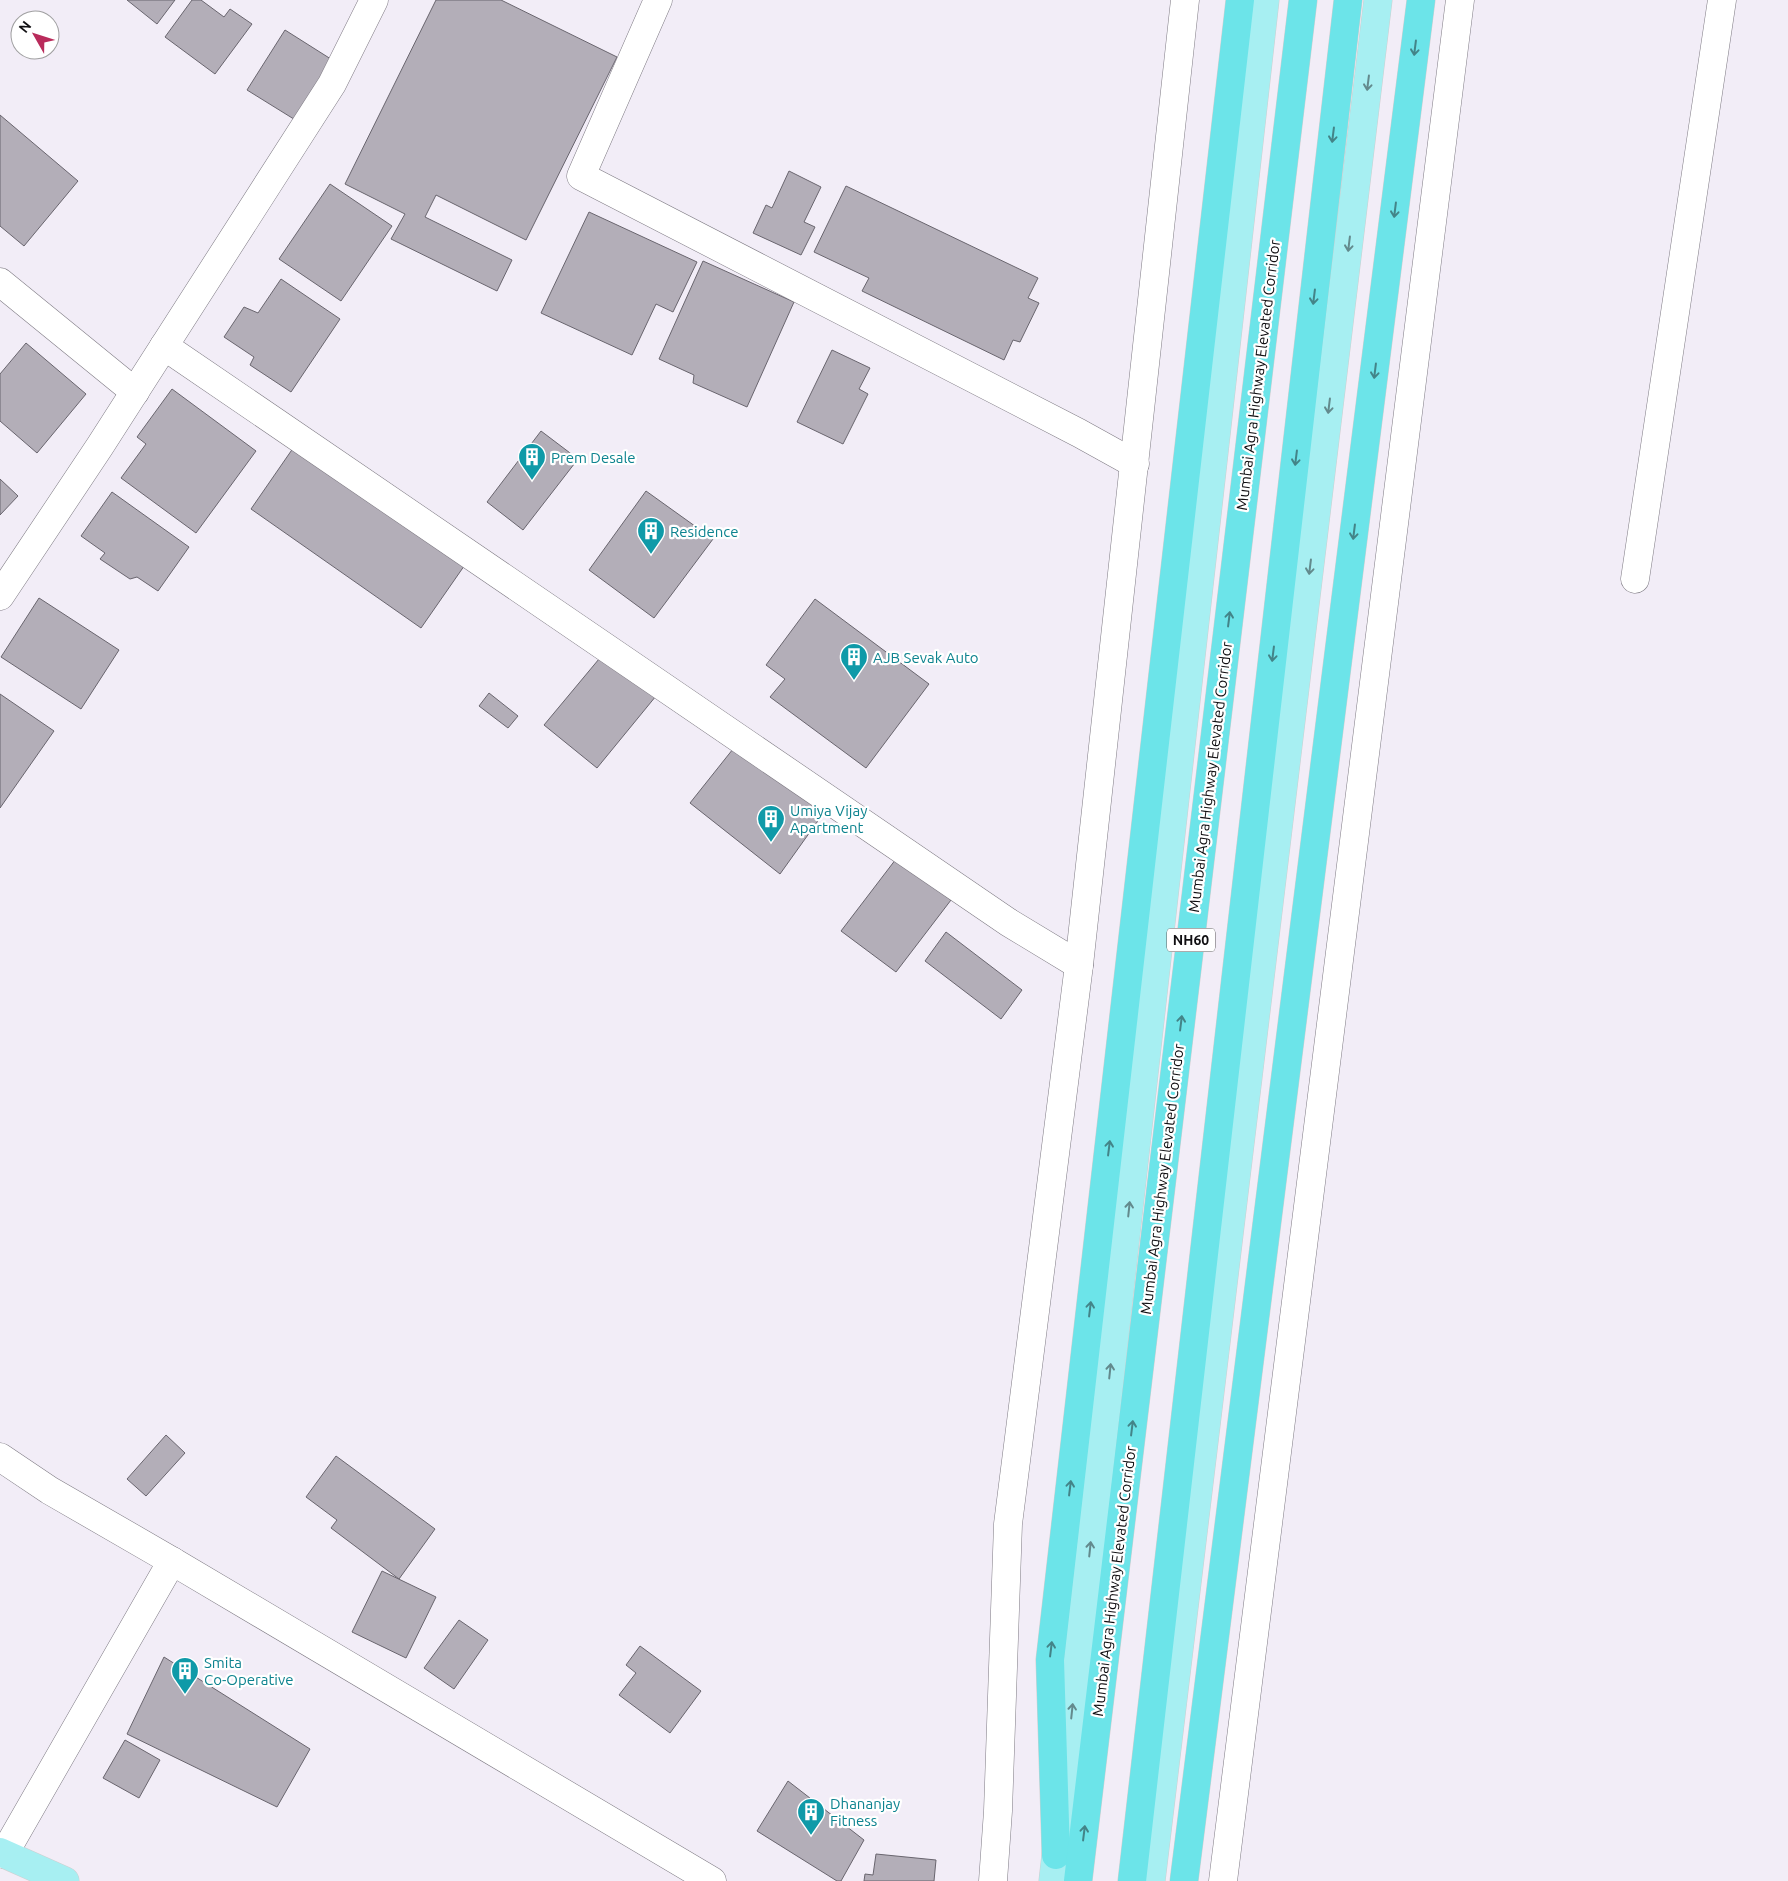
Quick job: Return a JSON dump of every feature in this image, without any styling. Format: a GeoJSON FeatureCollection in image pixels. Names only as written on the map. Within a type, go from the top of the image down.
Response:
{"type":"FeatureCollection","features":[{"type":"Feature","properties":{"kind":"highway"},"geometry":{"type":"LineString","coordinates":[[1054,1868],[1050,1660],[1240,0]]}},
{"type":"Feature","properties":{"kind":"highway","name":"Mumbai Agra Highway Elevated Corridor"},"geometry":{"type":"LineString","coordinates":[[1078,1881],[1303,0]]}},
{"type":"Feature","properties":{"kind":"highway"},"geometry":{"type":"LineString","coordinates":[[1132,1881],[1348,0]]}},
{"type":"Feature","properties":{"kind":"highway"},"geometry":{"type":"LineString","coordinates":[[1184,1881],[1421,0]]}},
{"type":"Feature","properties":{"kind":"main road"},"geometry":{"type":"LineString","coordinates":[[1054,1868],[1266,0]]}},
{"type":"Feature","properties":{"kind":"main road"},"geometry":{"type":"LineString","coordinates":[[1151,1881],[1378,0]]}},
{"type":"Feature","properties":{"kind":"main road"},"geometry":{"type":"LineString","coordinates":[[2,1853],[65,1881]]}},
{"type":"Feature","properties":{"kind":"street"},"geometry":{"type":"LineString","coordinates":[[1,593],[135,392],[332,84],[374,0]]}},
{"type":"Feature","properties":{"kind":"street"},"geometry":{"type":"LineString","coordinates":[[658,0],[581,176],[1062,424],[1135,464]]}},
{"type":"Feature","properties":{"kind":"street"},"geometry":{"type":"LineString","coordinates":[[1223,1881],[1460,0]]}},
{"type":"Feature","properties":{"kind":"street"},"geometry":{"type":"LineString","coordinates":[[1635,579],[1722,0]]}},
{"type":"Feature","properties":{"kind":"street"},"geometry":{"type":"LineString","coordinates":[[994,1881],[1008,1524],[1079,966],[1135,464],[1178,2]]}},
{"type":"Feature","properties":{"kind":"street"},"geometry":{"type":"LineString","coordinates":[[0,282],[135,392]]}},
{"type":"Feature","properties":{"kind":"street"},"geometry":{"type":"LineString","coordinates":[[164,346],[1008,922],[1079,966]]}},
{"type":"Feature","properties":{"kind":"street"},"geometry":{"type":"LineString","coordinates":[[0,1457],[50,1490],[172,1560],[712,1881]]}},
{"type":"Feature","properties":{"kind":"street"},"geometry":{"type":"LineString","coordinates":[[2,1853],[172,1560]]}},
{"type":"Feature","properties":{"kind":"building"},"geometry":{"type":"Polygon","coordinates":[[[127,0],[175,0],[157,24],[127,0]]]}},
{"type":"Feature","properties":{"kind":"building"},"geometry":{"type":"Polygon","coordinates":[[[192,0],[201,0],[224,17],[230,9],[252,24],[215,74],[165,37],[192,0]]]}},
{"type":"Feature","properties":{"kind":"building"},"geometry":{"type":"Polygon","coordinates":[[[436,0],[501,0],[617,57],[526,240],[436,195],[425,217],[512,260],[497,291],[391,239],[405,214],[345,184],[436,0]]]}},
{"type":"Feature","properties":{"kind":"building"},"geometry":{"type":"Polygon","coordinates":[[[285,30],[334,61],[297,121],[247,90],[285,30]]]}},
{"type":"Feature","properties":{"kind":"building"},"geometry":{"type":"Polygon","coordinates":[[[0,115],[78,181],[24,246],[0,226],[0,115]]]}},
{"type":"Feature","properties":{"kind":"building"},"geometry":{"type":"Polygon","coordinates":[[[789,171],[821,187],[804,222],[815,227],[801,255],[753,233],[766,205],[772,208],[789,171]]]}},
{"type":"Feature","properties":{"kind":"building"},"geometry":{"type":"Polygon","coordinates":[[[330,184],[392,226],[341,301],[279,259],[330,184]]]}},
{"type":"Feature","properties":{"kind":"building"},"geometry":{"type":"Polygon","coordinates":[[[846,186],[1038,278],[1028,298],[1039,303],[1020,342],[1013,340],[1004,360],[862,291],[869,278],[814,252],[846,186]]]}},
{"type":"Feature","properties":{"kind":"building"},"geometry":{"type":"Polygon","coordinates":[[[589,212],[697,262],[673,312],[656,304],[632,355],[541,313],[589,212]]]}},
{"type":"Feature","properties":{"kind":"building"},"geometry":{"type":"Polygon","coordinates":[[[703,261],[794,302],[747,407],[693,383],[694,375],[659,359],[703,261]]]}},
{"type":"Feature","properties":{"kind":"building"},"geometry":{"type":"Polygon","coordinates":[[[281,279],[340,319],[291,392],[250,365],[254,357],[224,337],[244,307],[258,313],[281,279]]]}},
{"type":"Feature","properties":{"kind":"building"},"geometry":{"type":"Polygon","coordinates":[[[26,343],[86,394],[37,453],[0,421],[0,374],[26,343]]]}},
{"type":"Feature","properties":{"kind":"building"},"geometry":{"type":"Polygon","coordinates":[[[832,350],[870,368],[859,389],[868,394],[843,444],[797,422],[832,350]]]}},
{"type":"Feature","properties":{"kind":"building"},"geometry":{"type":"Polygon","coordinates":[[[172,389],[256,451],[196,533],[121,478],[146,444],[137,437],[172,389]]]}},
{"type":"Feature","properties":{"kind":"building","name":"Prem Desale"},"geometry":{"type":"Polygon","coordinates":[[[541,431],[578,459],[523,530],[487,502],[541,431]]]}},
{"type":"Feature","properties":{"kind":"building"},"geometry":{"type":"Polygon","coordinates":[[[298,441],[469,559],[421,628],[251,509],[298,441]]]}},
{"type":"Feature","properties":{"kind":"building"},"geometry":{"type":"Polygon","coordinates":[[[0,479],[18,496],[0,515],[0,479]]]}},
{"type":"Feature","properties":{"kind":"building","name":"Residence"},"geometry":{"type":"Polygon","coordinates":[[[646,491],[713,539],[654,618],[589,570],[646,491]]]}},
{"type":"Feature","properties":{"kind":"building"},"geometry":{"type":"Polygon","coordinates":[[[112,492],[189,547],[158,591],[137,577],[130,579],[100,559],[105,553],[81,536],[112,492]]]}},
{"type":"Feature","properties":{"kind":"building"},"geometry":{"type":"Polygon","coordinates":[[[39,598],[119,650],[81,709],[1,657],[39,598]]]}},
{"type":"Feature","properties":{"kind":"building","name":"AJB Sevak Auto"},"geometry":{"type":"Polygon","coordinates":[[[815,599],[929,684],[866,768],[770,697],[785,679],[766,665],[815,599]]]}},
{"type":"Feature","properties":{"kind":"building"},"geometry":{"type":"Polygon","coordinates":[[[604,653],[656,696],[597,768],[544,725],[604,653]]]}},
{"type":"Feature","properties":{"kind":"building"},"geometry":{"type":"Polygon","coordinates":[[[489,693],[518,716],[508,728],[479,706],[489,693]]]}},
{"type":"Feature","properties":{"kind":"building"},"geometry":{"type":"Polygon","coordinates":[[[0,694],[54,731],[0,808],[0,694]]]}},
{"type":"Feature","properties":{"kind":"building","name":"Umiya Vijay Apartment"},"geometry":{"type":"Polygon","coordinates":[[[733,749],[825,811],[780,874],[690,803],[733,749]]]}},
{"type":"Feature","properties":{"kind":"building"},"geometry":{"type":"Polygon","coordinates":[[[896,859],[951,900],[896,972],[841,931],[896,859]]]}},
{"type":"Feature","properties":{"kind":"building"},"geometry":{"type":"Polygon","coordinates":[[[946,932],[1022,990],[1001,1019],[925,961],[946,932]]]}},
{"type":"Feature","properties":{"kind":"building"},"geometry":{"type":"Polygon","coordinates":[[[166,1435],[185,1453],[146,1496],[127,1479],[166,1435]]]}},
{"type":"Feature","properties":{"kind":"building"},"geometry":{"type":"Polygon","coordinates":[[[336,1456],[435,1529],[399,1579],[331,1528],[337,1520],[306,1497],[336,1456]]]}},
{"type":"Feature","properties":{"kind":"building"},"geometry":{"type":"Polygon","coordinates":[[[382,1571],[436,1597],[406,1658],[352,1632],[382,1571]]]}},
{"type":"Feature","properties":{"kind":"building"},"geometry":{"type":"Polygon","coordinates":[[[459,1620],[488,1640],[454,1689],[424,1668],[459,1620]]]}},
{"type":"Feature","properties":{"kind":"building"},"geometry":{"type":"Polygon","coordinates":[[[640,1646],[701,1691],[670,1733],[619,1695],[636,1673],[626,1665],[640,1646]]]}},
{"type":"Feature","properties":{"kind":"building","name":"Smita Co-Operative"},"geometry":{"type":"Polygon","coordinates":[[[164,1657],[310,1749],[277,1807],[127,1734],[164,1657]]]}},
{"type":"Feature","properties":{"kind":"building"},"geometry":{"type":"Polygon","coordinates":[[[125,1740],[160,1760],[139,1798],[103,1778],[125,1740]]]}},
{"type":"Feature","properties":{"kind":"building","name":"Dhananjay Fitness"},"geometry":{"type":"Polygon","coordinates":[[[788,1781],[864,1840],[841,1881],[837,1881],[757,1831],[788,1781]]]}},
{"type":"Feature","properties":{"kind":"building"},"geometry":{"type":"Polygon","coordinates":[[[876,1854],[936,1860],[934,1881],[864,1881],[865,1874],[873,1875],[876,1854]]]}},
{"type":"Feature","properties":{"kind":"place","name":"Prem Desale"},"geometry":{"type":"Point","coordinates":[532,481]}},
{"type":"Feature","properties":{"kind":"place","name":"Residence"},"geometry":{"type":"Point","coordinates":[651,555]}},
{"type":"Feature","properties":{"kind":"place","name":"AJB Sevak Auto"},"geometry":{"type":"Point","coordinates":[854,681]}},
{"type":"Feature","properties":{"kind":"place","name":"Umiya Vijay Apartment"},"geometry":{"type":"Point","coordinates":[771,843]}},
{"type":"Feature","properties":{"kind":"place","name":"Smita Co-Operative"},"geometry":{"type":"Point","coordinates":[185,1695]}},
{"type":"Feature","properties":{"kind":"place","name":"Dhananjay Fitness"},"geometry":{"type":"Point","coordinates":[811,1836]}}]}
